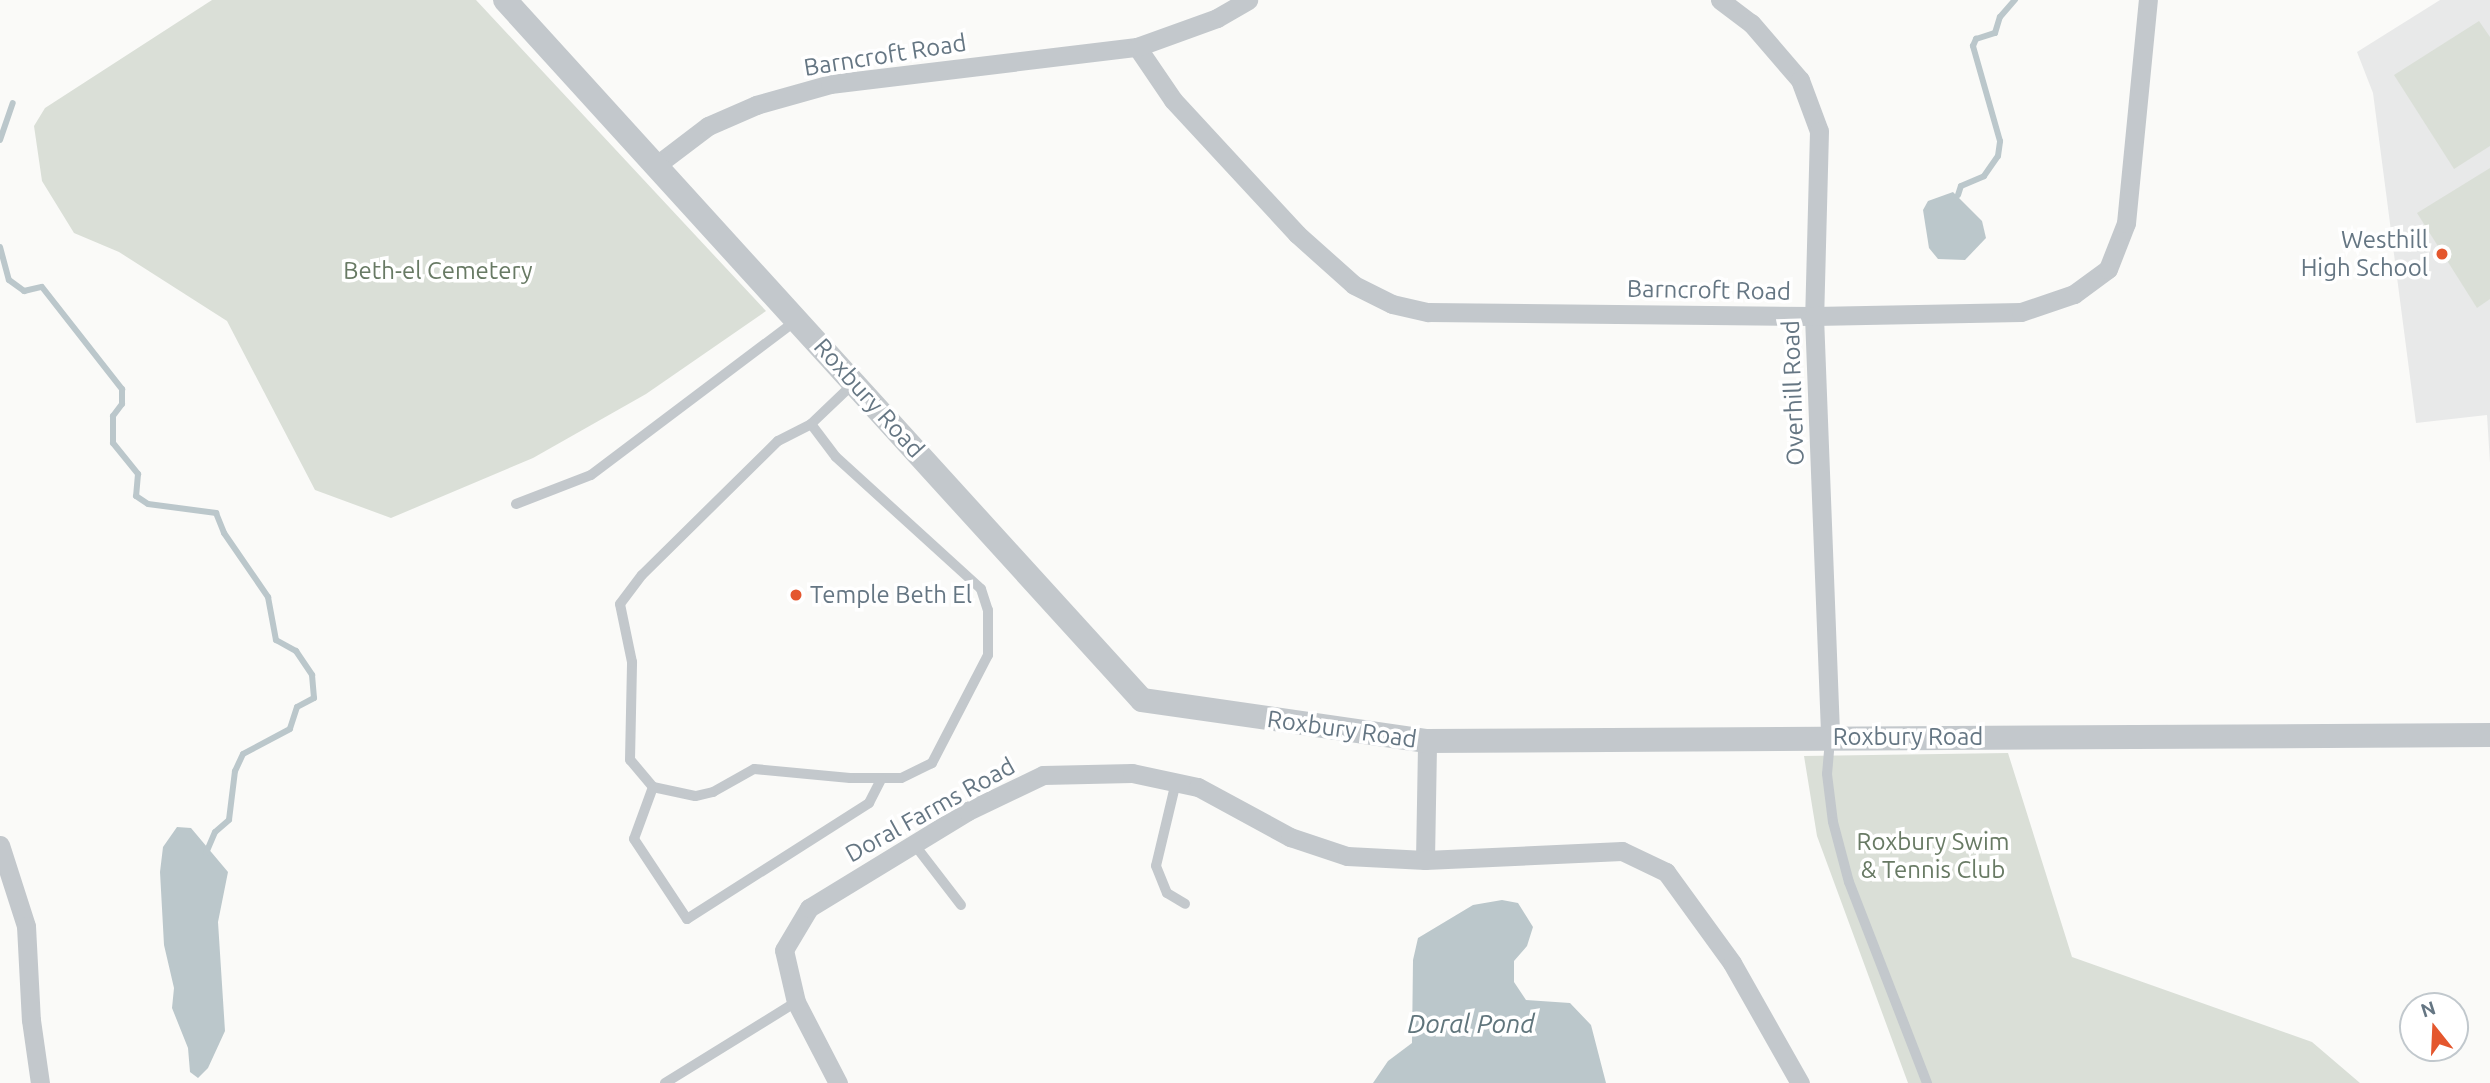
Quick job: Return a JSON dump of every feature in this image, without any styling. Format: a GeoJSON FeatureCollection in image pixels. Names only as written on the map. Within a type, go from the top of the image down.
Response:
{"type":"FeatureCollection","features":[{"type":"Feature","properties":{"kind":"street","name":"Roxbury Road"},"geometry":{"type":"LineString","coordinates":[[505,0],[658,164],[1142,700],[1427,741],[2490,735]]}},
{"type":"Feature","properties":{"kind":"street","name":"Barncroft Road"},"geometry":{"type":"LineString","coordinates":[[658,164],[708,127],[756,105],[830,84],[1137,47],[1217,18],[1248,0]]}},
{"type":"Feature","properties":{"kind":"street","name":"Overhill Road"},"geometry":{"type":"LineString","coordinates":[[1720,0],[1751,23],[1800,80],[1819,131],[1814,316],[1830,737]]}},
{"type":"Feature","properties":{"kind":"street","name":"Barncroft Road"},"geometry":{"type":"LineString","coordinates":[[1137,47],[1173,100],[1297,234],[1354,285],[1392,304],[1427,312],[1814,316],[2021,312],[2074,294],[2108,269],[2126,223],[2148,0]]}},
{"type":"Feature","properties":{"kind":"street"},"geometry":{"type":"LineString","coordinates":[[1425,860],[1427,741]]}},
{"type":"Feature","properties":{"kind":"street","name":"Doral Farms Road"},"geometry":{"type":"LineString","coordinates":[[838,1083],[796,1002],[784,950],[809,908],[914,844],[1043,775],[1132,773],[1198,787],[1290,837],[1347,856],[1425,860],[1622,851],[1666,872],[1732,964],[1800,1083]]}},
{"type":"Feature","properties":{"kind":"street"},"geometry":{"type":"LineString","coordinates":[[0,845],[26,926],[31,1020],[40,1083]]}},
{"type":"Feature","properties":{"kind":"lane"},"geometry":{"type":"LineString","coordinates":[[516,504],[591,475],[798,319]]}},
{"type":"Feature","properties":{"kind":"lane"},"geometry":{"type":"LineString","coordinates":[[811,424],[836,457],[981,589],[988,610],[989,655],[932,763],[901,778],[881,779],[754,769],[704,794],[653,787],[630,760],[632,662],[620,604],[642,575],[778,441],[811,424],[855,382]]}},
{"type":"Feature","properties":{"kind":"lane"},"geometry":{"type":"LineString","coordinates":[[1830,737],[1827,774],[1831,810],[1849,882],[1927,1083]]}},
{"type":"Feature","properties":{"kind":"lane"},"geometry":{"type":"LineString","coordinates":[[653,787],[634,839],[687,919],[869,803],[881,779]]}},
{"type":"Feature","properties":{"kind":"lane"},"geometry":{"type":"LineString","coordinates":[[1176,782],[1156,866],[1167,893],[1185,904]]}},
{"type":"Feature","properties":{"kind":"lane"},"geometry":{"type":"LineString","coordinates":[[914,844],[961,905]]}},
{"type":"Feature","properties":{"kind":"lane"},"geometry":{"type":"LineString","coordinates":[[665,1083],[796,1002]]}},
{"type":"Feature","properties":{"kind":"shaded area","name":"Westhill High School"},"geometry":{"type":"Polygon","coordinates":[[[2440,0],[2490,0],[2490,463],[2487,415],[2416,423],[2373,93],[2357,52],[2440,0]]]}},
{"type":"Feature","properties":{"kind":"green space","name":"Beth-el Cemetery"},"geometry":{"type":"Polygon","coordinates":[[[212,0],[476,0],[766,311],[646,394],[533,458],[391,518],[315,490],[227,321],[119,252],[74,233],[42,181],[34,126],[45,108],[212,0]]]}},
{"type":"Feature","properties":{"kind":"green space"},"geometry":{"type":"Polygon","coordinates":[[[2479,21],[2490,37],[2490,146],[2454,169],[2394,75],[2479,21]]]}},
{"type":"Feature","properties":{"kind":"green space"},"geometry":{"type":"Polygon","coordinates":[[[2490,168],[2490,299],[2477,308],[2417,213],[2490,168]]]}},
{"type":"Feature","properties":{"kind":"green space","name":"Roxbury Swim & Tennis Club"},"geometry":{"type":"Polygon","coordinates":[[[2008,753],[2072,957],[2312,1042],[2360,1083],[1908,1083],[1817,836],[1804,756],[2008,753]]]}},
{"type":"Feature","properties":{"kind":"water"},"geometry":{"type":"Polygon","coordinates":[[[1953,192],[1982,221],[1986,238],[1965,260],[1938,259],[1929,248],[1923,210],[1928,201],[1953,192]]]}},
{"type":"Feature","properties":{"kind":"water"},"geometry":{"type":"Polygon","coordinates":[[[177,827],[191,828],[228,872],[218,922],[225,1031],[208,1068],[198,1078],[190,1072],[188,1048],[172,1008],[174,988],[164,945],[160,872],[163,847],[177,827]]]}},
{"type":"Feature","properties":{"kind":"water","name":"Doral Pond"},"geometry":{"type":"Polygon","coordinates":[[[1502,900],[1518,903],[1533,927],[1527,946],[1514,961],[1514,982],[1526,1000],[1570,1003],[1591,1025],[1606,1083],[1373,1083],[1388,1061],[1412,1043],[1413,960],[1418,938],[1473,905],[1502,900]]]}},
{"type":"Feature","properties":{"kind":"waterway"},"geometry":{"type":"LineString","coordinates":[[1958,195],[1961,186],[1984,176],[1998,156],[2000,141],[1973,46],[1976,39],[1995,33],[2000,17],[2015,0]]}},
{"type":"Feature","properties":{"kind":"waterway"},"geometry":{"type":"LineString","coordinates":[[0,140],[13,103]]}},
{"type":"Feature","properties":{"kind":"waterway"},"geometry":{"type":"LineString","coordinates":[[0,247],[9,280],[24,291],[42,287],[122,389],[122,404],[113,416],[113,443],[138,474],[136,496],[148,504],[216,513],[224,533],[268,597],[276,640],[296,651],[312,675],[314,698],[297,707],[290,729],[243,754],[235,771],[229,820],[215,832],[206,853]]}},
{"type":"Feature","properties":{"kind":"place","name":"Westhill High School"},"geometry":{"type":"Point","coordinates":[2442,254]}},
{"type":"Feature","properties":{"kind":"place","name":"Temple Beth El"},"geometry":{"type":"Point","coordinates":[796,595]}}]}
